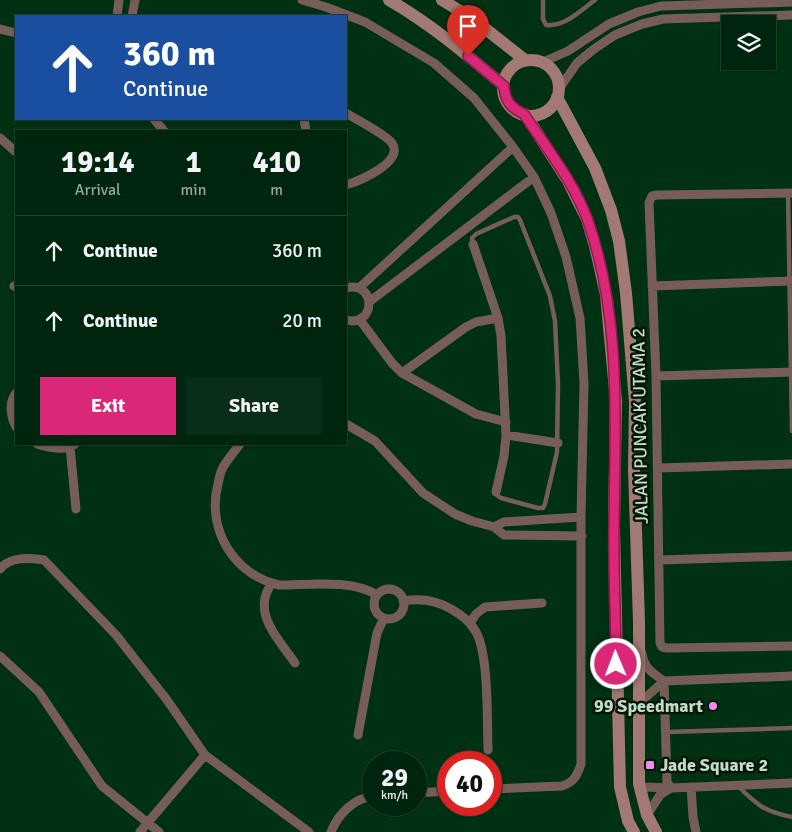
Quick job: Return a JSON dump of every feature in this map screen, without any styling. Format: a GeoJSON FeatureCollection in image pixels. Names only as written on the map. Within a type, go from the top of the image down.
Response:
{"type":"FeatureCollection","features":[{"type":"Feature","properties":{"kind":"street"},"geometry":{"type":"LineString","coordinates":[[117,15],[118,0]]}},
{"type":"Feature","properties":{"kind":"street"},"geometry":{"type":"LineString","coordinates":[[132,15],[135,0]]}},
{"type":"Feature","properties":{"kind":"street"},"geometry":{"type":"LineString","coordinates":[[302,0],[347,15]]}},
{"type":"Feature","properties":{"kind":"street"},"geometry":{"type":"LineString","coordinates":[[389,0],[424,22],[504,86]]}},
{"type":"Feature","properties":{"kind":"street"},"geometry":{"type":"LineString","coordinates":[[442,0],[473,19],[525,60]]}},
{"type":"Feature","properties":{"kind":"street"},"geometry":{"type":"LineString","coordinates":[[543,62],[568,51],[609,24],[638,12],[661,6],[792,2]]}},
{"type":"Feature","properties":{"kind":"street"},"geometry":{"type":"LineString","coordinates":[[347,15],[365,22],[434,63],[474,98],[513,147],[534,177],[551,213],[566,256],[580,318],[584,383],[581,517],[581,764],[572,783],[562,786],[502,789]]}},
{"type":"Feature","properties":{"kind":"street"},"geometry":{"type":"LineString","coordinates":[[656,832],[647,815],[639,784],[639,622],[634,469],[635,402],[629,321],[619,241],[611,210],[595,168],[558,93],[556,74],[543,62],[525,60],[510,70],[504,86],[509,104],[516,110],[532,115],[542,113],[548,110],[558,93],[577,63],[615,35],[642,24],[663,19],[792,15]]}},
{"type":"Feature","properties":{"kind":"street"},"geometry":{"type":"LineString","coordinates":[[0,29],[15,34]]}},
{"type":"Feature","properties":{"kind":"street"},"geometry":{"type":"LineString","coordinates":[[347,114],[387,138],[393,144],[395,151],[393,158],[387,164],[363,180],[347,185]]}},
{"type":"Feature","properties":{"kind":"street"},"geometry":{"type":"LineString","coordinates":[[524,114],[568,180],[587,220],[606,295],[616,401],[614,528],[620,787],[628,821],[634,832]]}},
{"type":"Feature","properties":{"kind":"street"},"geometry":{"type":"LineString","coordinates":[[0,138],[15,151]]}},
{"type":"Feature","properties":{"kind":"street"},"geometry":{"type":"LineString","coordinates":[[359,288],[513,147]]}},
{"type":"Feature","properties":{"kind":"street"},"geometry":{"type":"LineString","coordinates":[[347,320],[360,320],[368,312],[370,302],[534,177]]}},
{"type":"Feature","properties":{"kind":"street","name":"JALAN PUNCAK UTAMA 2"},"geometry":{"type":"LineString","coordinates":[[790,193],[657,195],[652,196],[649,203],[656,376],[660,644],[662,647],[792,646]]}},
{"type":"Feature","properties":{"kind":"street"},"geometry":{"type":"LineString","coordinates":[[473,244],[498,318],[501,336],[506,435],[504,456],[496,492]]}},
{"type":"Feature","properties":{"kind":"street"},"geometry":{"type":"LineString","coordinates":[[652,286],[791,281]]}},
{"type":"Feature","properties":{"kind":"street"},"geometry":{"type":"LineString","coordinates":[[347,288],[359,288],[370,302]]}},
{"type":"Feature","properties":{"kind":"street"},"geometry":{"type":"LineString","coordinates":[[402,373],[466,326],[498,318]]}},
{"type":"Feature","properties":{"kind":"street"},"geometry":{"type":"LineString","coordinates":[[360,320],[392,363],[402,373],[476,414],[506,422]]}},
{"type":"Feature","properties":{"kind":"street"},"geometry":{"type":"LineString","coordinates":[[656,376],[791,372]]}},
{"type":"Feature","properties":{"kind":"street"},"geometry":{"type":"LineString","coordinates":[[15,394],[11,407],[15,425]]}},
{"type":"Feature","properties":{"kind":"street"},"geometry":{"type":"LineString","coordinates":[[347,425],[375,441],[423,493],[455,514],[494,527],[504,535],[582,536]]}},
{"type":"Feature","properties":{"kind":"street"},"geometry":{"type":"LineString","coordinates":[[506,435],[558,443]]}},
{"type":"Feature","properties":{"kind":"street"},"geometry":{"type":"LineString","coordinates":[[41,445],[54,448],[73,445],[76,509]]}},
{"type":"Feature","properties":{"kind":"street"},"geometry":{"type":"LineString","coordinates":[[239,445],[222,470],[215,494],[215,521],[221,539],[231,555],[250,571],[271,583],[279,585],[348,585],[366,588],[378,595]]}},
{"type":"Feature","properties":{"kind":"street"},"geometry":{"type":"LineString","coordinates":[[658,468],[792,464]]}},
{"type":"Feature","properties":{"kind":"street"},"geometry":{"type":"LineString","coordinates":[[494,527],[504,522],[581,517]]}},
{"type":"Feature","properties":{"kind":"street"},"geometry":{"type":"LineString","coordinates":[[659,560],[792,556]]}},
{"type":"Feature","properties":{"kind":"street"},"geometry":{"type":"LineString","coordinates":[[0,569],[4,564],[24,558],[44,560],[116,635],[167,700],[205,754],[309,832]]}},
{"type":"Feature","properties":{"kind":"street"},"geometry":{"type":"LineString","coordinates":[[271,583],[265,599],[265,616],[272,630],[295,663]]}},
{"type":"Feature","properties":{"kind":"street"},"geometry":{"type":"LineString","coordinates":[[390,589],[398,593],[403,601],[402,611],[399,615],[394,618],[380,616],[374,608],[375,599],[378,595],[390,589]]}},
{"type":"Feature","properties":{"kind":"street"},"geometry":{"type":"LineString","coordinates":[[403,601],[414,599],[433,600],[449,607],[462,615],[477,634],[482,652],[488,750]]}},
{"type":"Feature","properties":{"kind":"street"},"geometry":{"type":"LineString","coordinates":[[470,623],[476,614],[485,607],[542,603]]}},
{"type":"Feature","properties":{"kind":"street"},"geometry":{"type":"LineString","coordinates":[[358,735],[377,633],[384,618]]}},
{"type":"Feature","properties":{"kind":"street"},"geometry":{"type":"LineString","coordinates":[[639,622],[643,660],[649,672],[664,681],[792,676]]}},
{"type":"Feature","properties":{"kind":"street"},"geometry":{"type":"LineString","coordinates":[[0,656],[39,692],[102,786],[159,832]]}},
{"type":"Feature","properties":{"kind":"street"},"geometry":{"type":"LineString","coordinates":[[638,730],[644,699],[664,681]]}},
{"type":"Feature","properties":{"kind":"street"},"geometry":{"type":"LineString","coordinates":[[664,681],[667,782],[671,788]]}},
{"type":"Feature","properties":{"kind":"street"},"geometry":{"type":"LineString","coordinates":[[140,832],[205,754]]}},
{"type":"Feature","properties":{"kind":"street"},"geometry":{"type":"LineString","coordinates":[[639,784],[644,787],[671,788],[792,783]]}},
{"type":"Feature","properties":{"kind":"street"},"geometry":{"type":"LineString","coordinates":[[691,787],[692,817],[696,832]]}},
{"type":"Feature","properties":{"kind":"street"},"geometry":{"type":"LineString","coordinates":[[647,815],[660,795],[671,788]]}},
{"type":"Feature","properties":{"kind":"street"},"geometry":{"type":"LineString","coordinates":[[330,832],[341,814],[354,802],[362,800]]}},
{"type":"Feature","properties":{"kind":"lane"},"geometry":{"type":"LineString","coordinates":[[543,0],[543,19],[546,25],[552,26],[561,24],[595,0]]}},
{"type":"Feature","properties":{"kind":"lane"},"geometry":{"type":"LineString","coordinates":[[790,193],[792,431]]}},
{"type":"Feature","properties":{"kind":"lane"},"geometry":{"type":"LineString","coordinates":[[473,244],[472,238],[476,234],[514,217],[518,217],[550,296],[554,315],[558,384],[558,443],[555,465],[545,504],[542,508],[538,508],[501,498],[496,492]]}},
{"type":"Feature","properties":{"kind":"lane"},"geometry":{"type":"LineString","coordinates":[[665,732],[792,728]]}},
{"type":"Feature","properties":{"kind":"lane"},"geometry":{"type":"LineString","coordinates":[[737,785],[756,804],[773,813],[792,818]]}},
{"type":"Feature","properties":{"kind":"place","name":"99 Speedmart"},"geometry":{"type":"Point","coordinates":[713,706]}},
{"type":"Feature","properties":{"kind":"place","name":"Jade Square 2"},"geometry":{"type":"Point","coordinates":[650,765]}},
{"type":"Feature","properties":{"kind":"route"},"geometry":{"type":"LineString","coordinates":[[468,56],[504,86],[509,104],[524,114],[568,180],[587,220],[595,246],[606,295],[616,401],[614,528],[616,664]]}}]}
